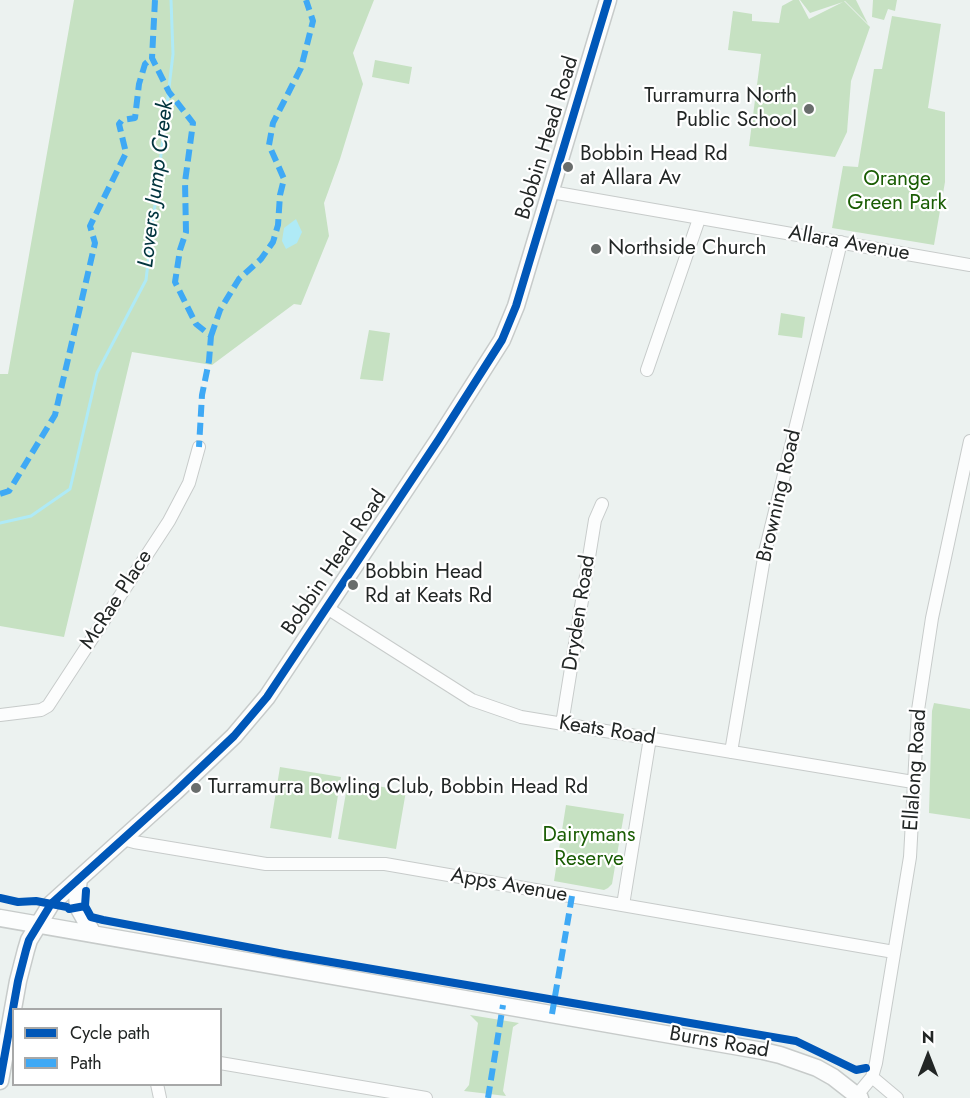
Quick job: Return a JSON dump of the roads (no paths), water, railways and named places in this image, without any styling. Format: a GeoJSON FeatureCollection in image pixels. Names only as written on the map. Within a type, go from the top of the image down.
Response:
{"type":"FeatureCollection","features":[{"type":"Feature","properties":{"kind":"main road","name":"Bobbin Head Road"},"geometry":{"type":"LineString","coordinates":[[14,1008],[26,951],[51,904],[183,784],[251,717],[267,697],[439,439],[501,340],[516,306],[608,0]]}},
{"type":"Feature","properties":{"kind":"main road"},"geometry":{"type":"LineString","coordinates":[[79,879],[78,908],[93,934]]}},
{"type":"Feature","properties":{"kind":"main road","name":"Burns Road"},"geometry":{"type":"LineString","coordinates":[[0,918],[763,1051],[817,1068],[858,1096]]}},
{"type":"Feature","properties":{"kind":"main road","name":"Bobbin Head Road"},"geometry":{"type":"LineString","coordinates":[[0,1082],[12,1023]]}},
{"type":"Feature","properties":{"kind":"street","name":"Allara Avenue"},"geometry":{"type":"LineString","coordinates":[[551,192],[970,266]]}},
{"type":"Feature","properties":{"kind":"street"},"geometry":{"type":"LineString","coordinates":[[648,370],[699,219]]}},
{"type":"Feature","properties":{"kind":"street","name":"Browning Road"},"geometry":{"type":"LineString","coordinates":[[731,752],[765,552],[841,243]]}},
{"type":"Feature","properties":{"kind":"street","name":"Ellalong Road"},"geometry":{"type":"LineString","coordinates":[[858,1096],[872,1077],[876,1063],[910,857],[918,710],[932,618],[970,441]]}},
{"type":"Feature","properties":{"kind":"street","name":"McRae Place"},"geometry":{"type":"LineString","coordinates":[[0,715],[41,710],[48,706],[169,521],[189,483],[199,447]]}},
{"type":"Feature","properties":{"kind":"street","name":"Dryden Road"},"geometry":{"type":"LineString","coordinates":[[562,724],[595,520],[602,504]]}},
{"type":"Feature","properties":{"kind":"street","name":"Keats Road"},"geometry":{"type":"LineString","coordinates":[[327,608],[472,700],[521,717],[914,782]]}},
{"type":"Feature","properties":{"kind":"street"},"geometry":{"type":"LineString","coordinates":[[622,905],[650,738]]}},
{"type":"Feature","properties":{"kind":"street","name":"Apps Avenue"},"geometry":{"type":"LineString","coordinates":[[123,839],[266,864],[385,864],[894,952]]}},
{"type":"Feature","properties":{"kind":"street"},"geometry":{"type":"LineString","coordinates":[[222,1063],[426,1098]]}},
{"type":"Feature","properties":{"kind":"street"},"geometry":{"type":"LineString","coordinates":[[872,1077],[897,1098]]}},
{"type":"Feature","properties":{"kind":"water"},"geometry":{"type":"Polygon","coordinates":[[[296,219],[302,232],[297,243],[286,249],[282,241],[284,228],[296,219]]]}},
{"type":"Feature","properties":{"kind":"waterway","name":"Lovers Jump Creek"},"geometry":{"type":"LineString","coordinates":[[0,523],[31,516],[70,489],[97,373],[146,280],[173,54],[171,0]]}},
{"type":"Feature","properties":{"kind":"place","name":"Turramurra North Public School"},"geometry":{"type":"Point","coordinates":[809,109]}},
{"type":"Feature","properties":{"kind":"place","name":"Bobbin Head Rd at Allara Av"},"geometry":{"type":"Point","coordinates":[568,167]}},
{"type":"Feature","properties":{"kind":"place","name":"Northside Church"},"geometry":{"type":"Point","coordinates":[596,249]}},
{"type":"Feature","properties":{"kind":"place","name":"Bobbin Head Rd at Keats Rd"},"geometry":{"type":"Point","coordinates":[353,585]}},
{"type":"Feature","properties":{"kind":"place","name":"Turramurra Bowling Club, Bobbin Head Rd"},"geometry":{"type":"Point","coordinates":[196,788]}},
{"type":"Feature","properties":{"kind":"park label","name":"Orange Green Park"},"geometry":{"type":"Point","coordinates":[897,192]}},
{"type":"Feature","properties":{"kind":"park label","name":"Dairymans Reserve"},"geometry":{"type":"Point","coordinates":[589,848]}}]}
